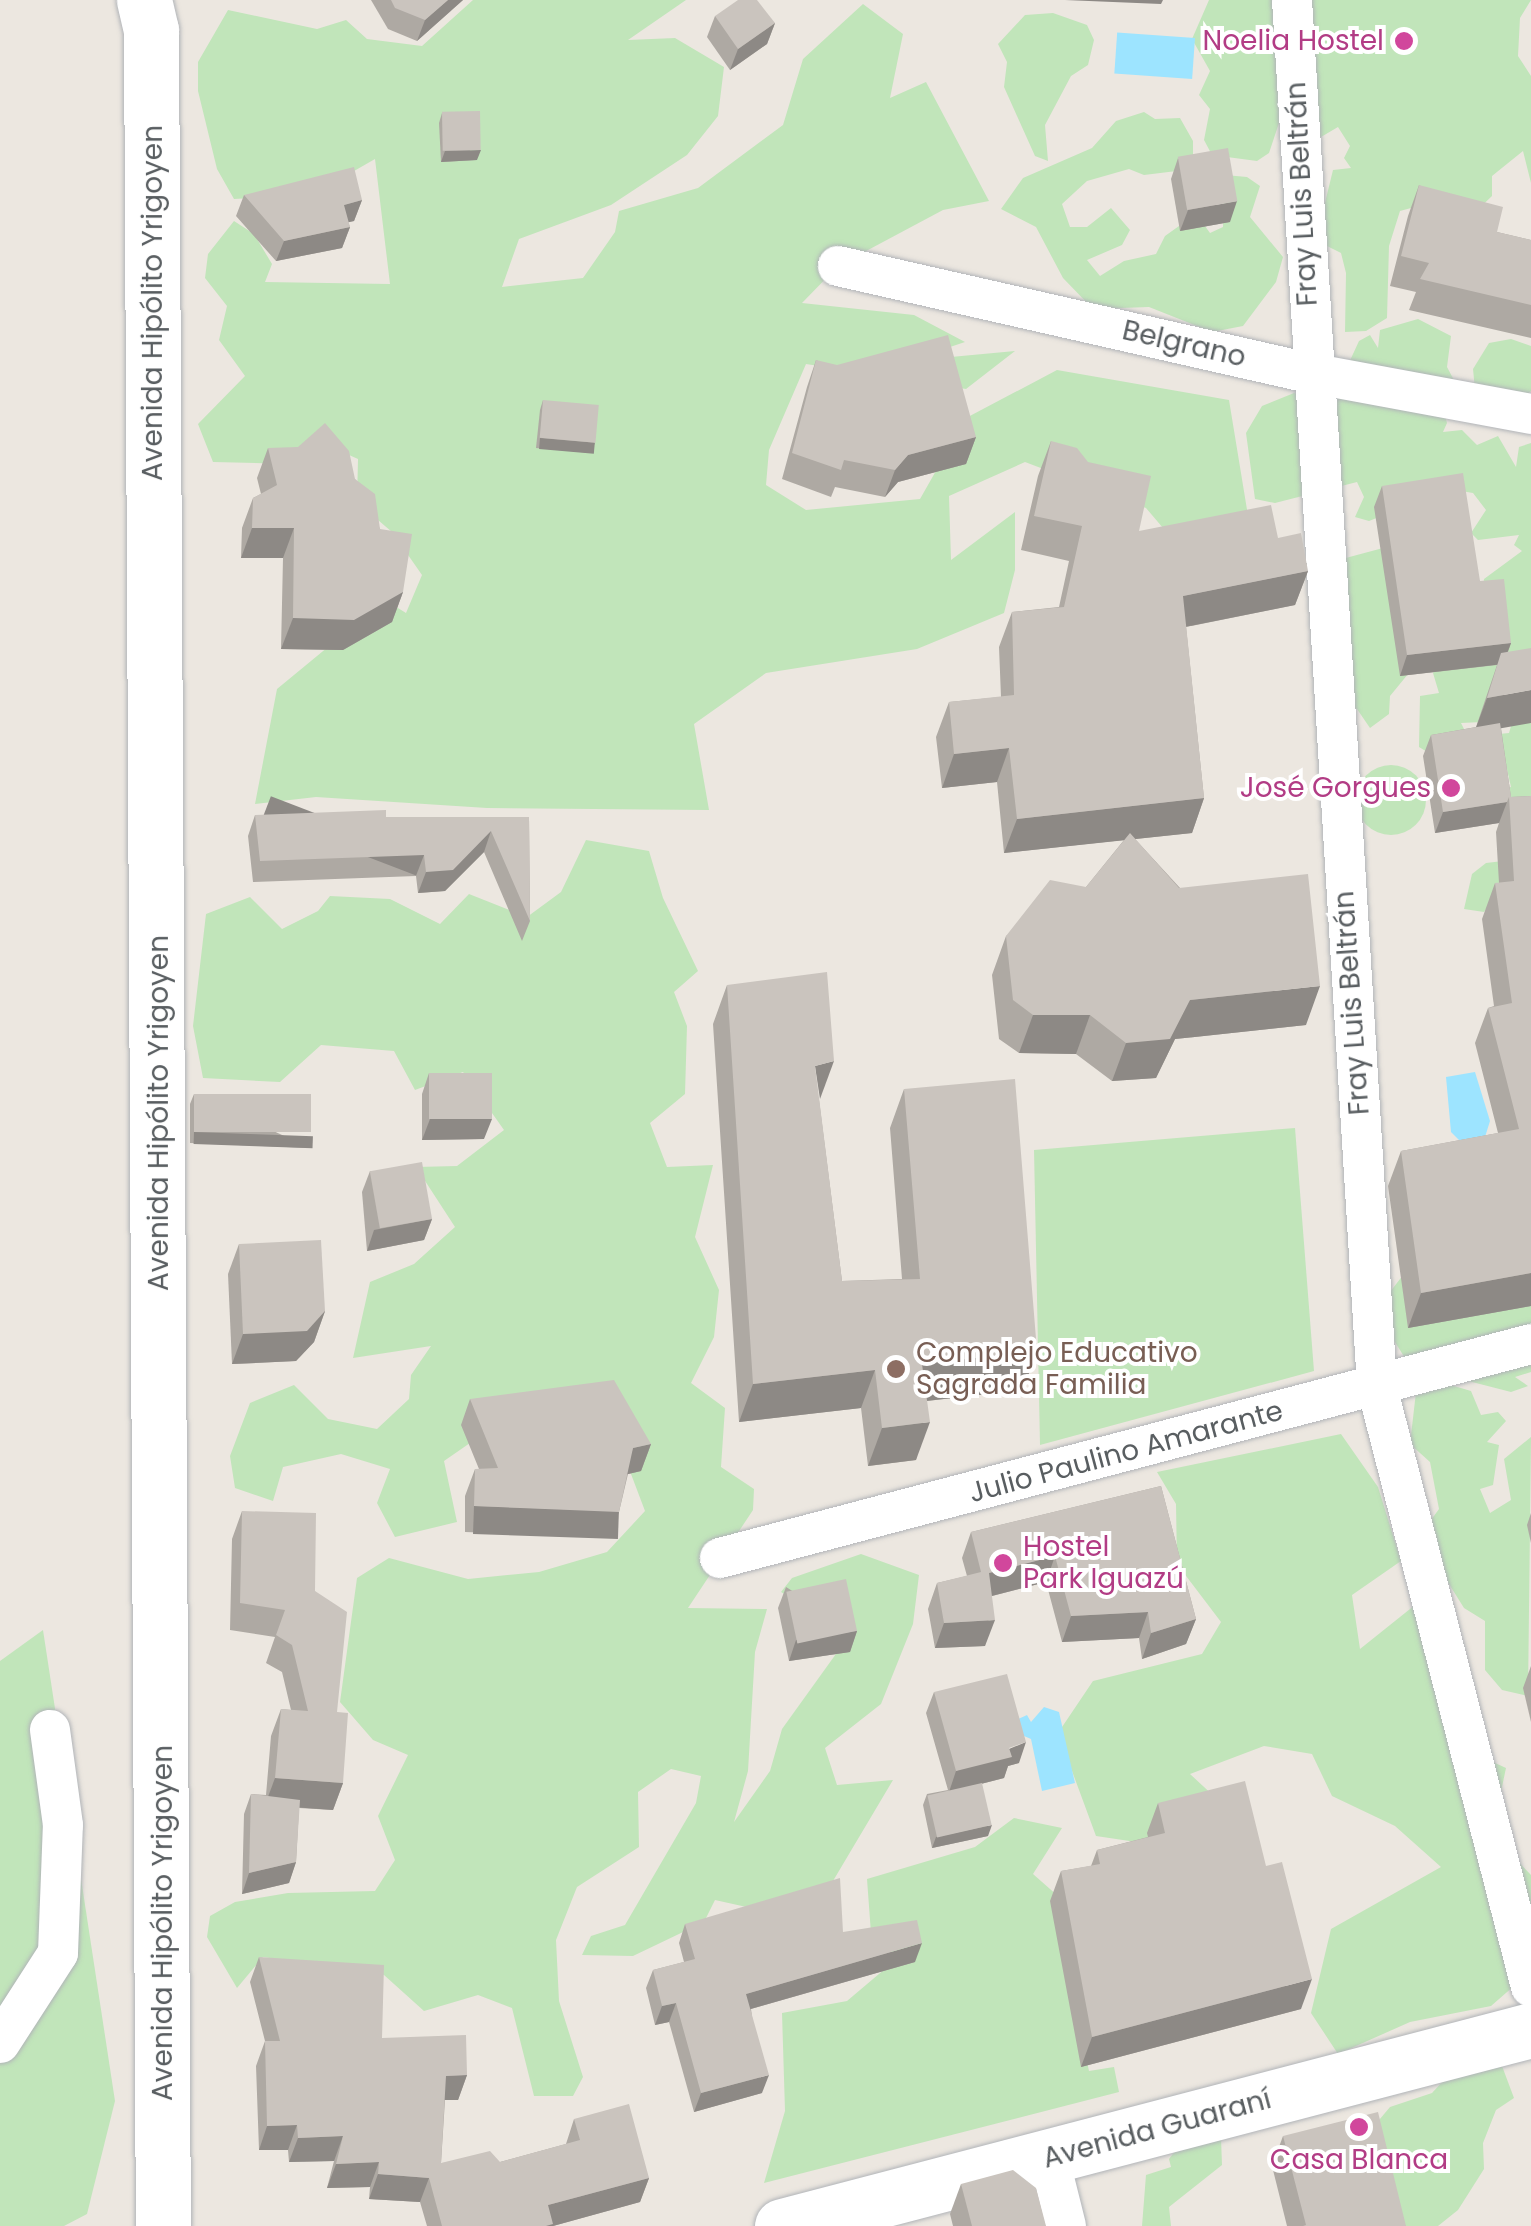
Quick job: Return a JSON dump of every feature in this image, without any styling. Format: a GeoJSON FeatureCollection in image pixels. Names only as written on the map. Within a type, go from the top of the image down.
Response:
{"type":"FeatureCollection","features":[{"type":"Feature","properties":{"kind":"main road","name":"Avenida Hipólito Yrigoyen"},"geometry":{"type":"LineString","coordinates":[[144,0],[152,70],[163,2226]]}},
{"type":"Feature","properties":{"kind":"main road","name":"Avenida Guaraní"},"geometry":{"type":"LineString","coordinates":[[782,2226],[1531,2030]]}},
{"type":"Feature","properties":{"kind":"street","name":"Fray Luis Beltrán"},"geometry":{"type":"LineString","coordinates":[[1292,0],[1310,372],[1377,1387],[1531,1987]]}},
{"type":"Feature","properties":{"kind":"street","name":"Belgrano"},"geometry":{"type":"LineString","coordinates":[[838,266],[1310,372],[1531,414]]}},
{"type":"Feature","properties":{"kind":"street","name":"Julio Paulino Amarante"},"geometry":{"type":"LineString","coordinates":[[720,1558],[1531,1344]]}},
{"type":"Feature","properties":{"kind":"street"},"geometry":{"type":"LineString","coordinates":[[0,2042],[58,1954],[63,1825],[50,1730]]}},
{"type":"Feature","properties":{"kind":"street"},"geometry":{"type":"LineString","coordinates":[[1049,2158],[1066,2226]]}},
{"type":"Feature","properties":{"kind":"green space"},"geometry":{"type":"Polygon","coordinates":[[[473,0],[686,0],[628,40],[675,38],[724,67],[718,116],[687,155],[611,205],[519,239],[502,287],[583,278],[615,232],[619,211],[698,188],[783,125],[803,59],[863,4],[903,34],[890,98],[926,82],[989,201],[943,210],[838,266],[802,303],[914,315],[965,342],[908,361],[1015,351],[966,389],[806,364],[769,450],[766,485],[806,510],[920,499],[966,418],[1057,370],[1229,400],[1252,540],[1192,562],[1146,508],[1025,462],[949,496],[951,560],[1015,512],[1015,570],[1004,613],[917,649],[766,673],[694,724],[709,810],[487,808],[316,797],[255,804],[277,689],[385,600],[406,613],[422,575],[392,532],[357,502],[358,459],[311,438],[292,464],[213,462],[198,424],[245,376],[219,340],[227,306],[205,278],[208,254],[234,221],[254,234],[272,264],[265,282],[390,284],[375,159],[314,194],[234,199],[217,169],[198,91],[198,62],[228,10],[317,29],[346,20],[367,39],[422,46],[473,0]]]}},
{"type":"Feature","properties":{"kind":"green space"},"geometry":{"type":"Polygon","coordinates":[[[1209,0],[1531,0],[1520,18],[1518,56],[1531,76],[1531,183],[1523,151],[1492,176],[1492,196],[1469,218],[1422,205],[1400,211],[1389,246],[1387,318],[1366,331],[1345,332],[1346,273],[1341,253],[1321,243],[1320,223],[1333,170],[1351,168],[1344,158],[1350,146],[1338,127],[1321,137],[1280,120],[1269,153],[1257,161],[1212,155],[1204,140],[1210,109],[1199,95],[1210,71],[1192,39],[1209,0]]]}},
{"type":"Feature","properties":{"kind":"green space"},"geometry":{"type":"Polygon","coordinates":[[[1053,13],[1087,25],[1094,40],[1088,65],[1071,76],[1045,125],[1048,161],[1035,156],[1004,87],[1007,62],[998,44],[1025,15],[1053,13]]]}},
{"type":"Feature","properties":{"kind":"green space"},"geometry":{"type":"Polygon","coordinates":[[[1144,112],[1155,119],[1180,118],[1193,141],[1193,169],[1144,175],[1129,169],[1087,181],[1062,204],[1070,227],[1087,227],[1111,208],[1130,230],[1122,245],[1087,260],[1100,276],[1124,261],[1156,254],[1165,236],[1186,221],[1202,222],[1210,233],[1223,227],[1225,175],[1247,177],[1260,186],[1250,217],[1283,257],[1276,282],[1243,326],[1212,332],[1149,307],[1093,309],[1063,278],[1036,227],[1001,209],[1023,178],[1092,148],[1116,121],[1144,112]]]}},
{"type":"Feature","properties":{"kind":"green space"},"geometry":{"type":"Polygon","coordinates":[[[1418,319],[1451,336],[1447,367],[1456,384],[1438,390],[1447,423],[1443,432],[1462,430],[1477,445],[1498,436],[1516,467],[1519,447],[1531,443],[1531,656],[1482,722],[1461,723],[1469,739],[1439,759],[1419,747],[1420,696],[1439,693],[1433,673],[1482,600],[1484,579],[1522,551],[1514,545],[1519,535],[1478,540],[1471,533],[1486,510],[1473,493],[1449,489],[1369,521],[1355,517],[1364,497],[1357,482],[1275,503],[1255,499],[1246,433],[1262,406],[1294,393],[1330,404],[1359,341],[1370,335],[1378,348],[1380,330],[1418,319]]]}},
{"type":"Feature","properties":{"kind":"green space"},"geometry":{"type":"Polygon","coordinates":[[[1511,339],[1531,346],[1531,391],[1518,401],[1475,390],[1473,369],[1489,343],[1511,339]]]}},
{"type":"Feature","properties":{"kind":"green space"},"geometry":{"type":"Polygon","coordinates":[[[1383,548],[1413,668],[1390,696],[1389,714],[1370,728],[1357,709],[1320,692],[1342,559],[1383,548]]]}},
{"type":"Feature","properties":{"kind":"green space"},"geometry":{"type":"Polygon","coordinates":[[[1531,714],[1531,810],[1491,792],[1511,787],[1499,734],[1509,733],[1514,716],[1531,714]]]}},
{"type":"Feature","properties":{"kind":"green space"},"geometry":{"type":"Polygon","coordinates":[[[1391,765],[1405,767],[1416,775],[1424,786],[1424,814],[1416,825],[1405,833],[1391,835],[1377,833],[1366,825],[1358,814],[1356,800],[1358,786],[1366,775],[1377,767],[1391,765]]]}},
{"type":"Feature","properties":{"kind":"green space"},"geometry":{"type":"Polygon","coordinates":[[[586,840],[649,851],[663,898],[698,971],[674,992],[687,1026],[685,1094],[650,1123],[667,1167],[713,1165],[695,1237],[719,1290],[714,1337],[691,1383],[725,1408],[721,1467],[754,1489],[753,1510],[688,1608],[767,1609],[755,1652],[748,1771],[734,1822],[770,1771],[782,1729],[851,1633],[781,1592],[792,1578],[861,1554],[919,1575],[913,1624],[881,1704],[825,1748],[837,1785],[893,1780],[830,1886],[751,1908],[715,1900],[704,1922],[633,1956],[582,1955],[591,1936],[625,1925],[696,1803],[701,1776],[671,1769],[638,1792],[639,1847],[577,1887],[556,1940],[559,2001],[583,2077],[573,2096],[534,2096],[512,2008],[478,1995],[424,2011],[384,1975],[263,1957],[237,1988],[207,1937],[210,1916],[235,1902],[288,1893],[375,1891],[395,1860],[378,1816],[408,1755],[373,1740],[340,1702],[357,1578],[389,1558],[468,1579],[539,1572],[607,1552],[645,1511],[617,1437],[483,1434],[444,1461],[457,1522],[395,1537],[377,1503],[390,1469],[341,1454],[283,1467],[273,1501],[235,1488],[230,1456],[250,1403],[294,1385],[328,1419],[377,1429],[409,1399],[411,1375],[431,1346],[353,1358],[370,1282],[414,1264],[455,1227],[416,1167],[457,1166],[504,1130],[463,1072],[415,1090],[394,1051],[321,1045],[280,1082],[203,1078],[193,1026],[206,914],[250,897],[282,929],[318,911],[330,896],[390,899],[440,924],[469,894],[527,917],[561,892],[586,840]]]}},
{"type":"Feature","properties":{"kind":"green space"},"geometry":{"type":"Polygon","coordinates":[[[1520,859],[1484,912],[1464,909],[1472,874],[1486,863],[1520,859]]]}},
{"type":"Feature","properties":{"kind":"green space"},"geometry":{"type":"Polygon","coordinates":[[[1295,1128],[1314,1371],[1040,1445],[1034,1150],[1295,1128]]]}},
{"type":"Feature","properties":{"kind":"green space"},"geometry":{"type":"Polygon","coordinates":[[[1410,1266],[1531,1297],[1531,1372],[1515,1377],[1528,1386],[1511,1392],[1410,1366],[1388,1331],[1390,1292],[1410,1266]]]}},
{"type":"Feature","properties":{"kind":"green space"},"geometry":{"type":"Polygon","coordinates":[[[1437,1381],[1471,1391],[1481,1415],[1498,1412],[1506,1421],[1487,1442],[1499,1445],[1493,1485],[1480,1489],[1490,1513],[1511,1500],[1504,1459],[1531,1437],[1528,1696],[1502,1690],[1485,1670],[1485,1621],[1464,1608],[1434,1560],[1428,1524],[1439,1509],[1430,1462],[1410,1444],[1416,1392],[1437,1381]]]}},
{"type":"Feature","properties":{"kind":"green space"},"geometry":{"type":"Polygon","coordinates":[[[1341,1434],[1378,1487],[1401,1561],[1352,1595],[1360,1649],[1415,1605],[1471,1752],[1506,1768],[1492,1834],[1531,1875],[1531,1971],[1491,2006],[1410,2022],[1338,2054],[1311,2013],[1331,1929],[1441,1867],[1395,1826],[1332,1796],[1312,1754],[1264,1746],[1190,1774],[1217,1799],[1143,1843],[1096,1836],[1058,1733],[1093,1681],[1202,1654],[1221,1622],[1177,1564],[1176,1504],[1157,1472],[1341,1434]]]}},
{"type":"Feature","properties":{"kind":"green space"},"geometry":{"type":"Polygon","coordinates":[[[43,1630],[115,2101],[87,2214],[64,2226],[0,2226],[0,1661],[43,1630]]]}},
{"type":"Feature","properties":{"kind":"green space"},"geometry":{"type":"Polygon","coordinates":[[[1014,1818],[1062,1828],[1033,1874],[1067,1904],[1058,1928],[1089,2071],[1114,2067],[1119,2092],[764,2183],[785,2111],[782,2013],[847,2001],[886,1968],[872,1947],[867,1879],[975,1847],[1014,1818]]]}},
{"type":"Feature","properties":{"kind":"green space"},"geometry":{"type":"Polygon","coordinates":[[[1499,2058],[1514,2098],[1496,2110],[1483,2143],[1484,2169],[1458,2210],[1438,2226],[1388,2226],[1369,2132],[1390,2107],[1432,2093],[1454,2069],[1499,2058]]]}},
{"type":"Feature","properties":{"kind":"green space"},"geometry":{"type":"Polygon","coordinates":[[[1188,2134],[1221,2138],[1222,2165],[1169,2207],[1171,2226],[1142,2226],[1146,2175],[1171,2167],[1169,2159],[1188,2134]]]}},
{"type":"Feature","properties":{"kind":"water"},"geometry":{"type":"Polygon","coordinates":[[[1117,33],[1195,38],[1192,79],[1114,73],[1117,33]]]}},
{"type":"Feature","properties":{"kind":"water"},"geometry":{"type":"Polygon","coordinates":[[[1475,1072],[1490,1121],[1485,1137],[1460,1141],[1451,1132],[1446,1077],[1475,1072]]]}},
{"type":"Feature","properties":{"kind":"water"},"geometry":{"type":"Polygon","coordinates":[[[1044,1707],[1059,1712],[1075,1783],[1042,1791],[1031,1739],[1017,1733],[1016,1720],[1027,1715],[1031,1722],[1044,1707]]]}},
{"type":"Feature","properties":{"kind":"building"},"geometry":{"type":"Polygon","coordinates":[[[391,0],[448,0],[425,20],[395,8],[391,0]]]}},
{"type":"Feature","properties":{"kind":"building"},"geometry":{"type":"Polygon","coordinates":[[[738,0],[757,0],[775,23],[738,49],[715,16],[738,0]]]}},
{"type":"Feature","properties":{"kind":"building"},"geometry":{"type":"Polygon","coordinates":[[[480,111],[481,150],[443,151],[442,112],[480,111]]]}},
{"type":"Feature","properties":{"kind":"building"},"geometry":{"type":"Polygon","coordinates":[[[1228,148],[1237,201],[1187,210],[1178,157],[1228,148]]]}},
{"type":"Feature","properties":{"kind":"building"},"geometry":{"type":"Polygon","coordinates":[[[354,167],[362,200],[344,205],[350,227],[284,241],[244,195],[354,167]]]}},
{"type":"Feature","properties":{"kind":"building"},"geometry":{"type":"Polygon","coordinates":[[[1419,185],[1503,207],[1497,232],[1531,240],[1531,305],[1420,279],[1429,263],[1401,256],[1419,185]]]}},
{"type":"Feature","properties":{"kind":"building"},"geometry":{"type":"Polygon","coordinates":[[[948,335],[976,437],[908,455],[895,470],[844,460],[841,470],[792,453],[816,360],[837,365],[948,335]]]}},
{"type":"Feature","properties":{"kind":"building"},"geometry":{"type":"Polygon","coordinates":[[[543,400],[599,405],[595,443],[540,438],[543,400]]]}},
{"type":"Feature","properties":{"kind":"building"},"geometry":{"type":"Polygon","coordinates":[[[325,423],[349,451],[355,479],[375,494],[380,529],[412,534],[403,592],[354,620],[293,618],[294,528],[252,528],[253,498],[277,485],[268,448],[298,447],[325,423]]]}},
{"type":"Feature","properties":{"kind":"building"},"geometry":{"type":"Polygon","coordinates":[[[1051,441],[1077,448],[1088,462],[1151,476],[1139,531],[1271,505],[1278,538],[1301,533],[1308,571],[1183,596],[1204,798],[1017,819],[1009,748],[954,754],[949,702],[1014,695],[1012,612],[1064,607],[1082,526],[1034,516],[1051,441]]]}},
{"type":"Feature","properties":{"kind":"building"},"geometry":{"type":"Polygon","coordinates":[[[1463,473],[1480,581],[1504,579],[1511,643],[1407,655],[1382,486],[1463,473]]]}},
{"type":"Feature","properties":{"kind":"building"},"geometry":{"type":"Polygon","coordinates":[[[1531,648],[1531,690],[1487,698],[1501,653],[1531,648]]]}},
{"type":"Feature","properties":{"kind":"building"},"geometry":{"type":"Polygon","coordinates":[[[1500,723],[1511,797],[1507,802],[1443,812],[1431,735],[1500,723]]]}},
{"type":"Feature","properties":{"kind":"building"},"geometry":{"type":"Polygon","coordinates":[[[1531,796],[1531,1273],[1421,1293],[1401,1151],[1519,1129],[1488,1008],[1512,1003],[1495,883],[1514,881],[1509,797],[1531,796]]]}},
{"type":"Feature","properties":{"kind":"building"},"geometry":{"type":"Polygon","coordinates":[[[386,810],[386,817],[529,817],[530,921],[491,831],[453,870],[426,872],[424,855],[260,861],[255,815],[386,810]]]}},
{"type":"Feature","properties":{"kind":"building"},"geometry":{"type":"Polygon","coordinates":[[[1130,833],[1179,888],[1308,874],[1320,986],[1190,1000],[1170,1039],[1126,1043],[1090,1015],[1033,1015],[1013,1000],[1006,936],[1050,880],[1086,887],[1130,833]]]}},
{"type":"Feature","properties":{"kind":"building"},"geometry":{"type":"Polygon","coordinates":[[[827,972],[834,1061],[815,1066],[842,1281],[920,1279],[904,1089],[1015,1079],[1037,1351],[922,1364],[930,1422],[882,1428],[875,1370],[753,1384],[727,985],[827,972]]]}},
{"type":"Feature","properties":{"kind":"building"},"geometry":{"type":"Polygon","coordinates":[[[429,1073],[492,1073],[492,1119],[429,1119],[429,1073]]]}},
{"type":"Feature","properties":{"kind":"building"},"geometry":{"type":"Polygon","coordinates":[[[194,1094],[311,1094],[311,1132],[194,1132],[194,1094]]]}},
{"type":"Feature","properties":{"kind":"building"},"geometry":{"type":"Polygon","coordinates":[[[422,1162],[432,1219],[380,1228],[370,1171],[422,1162]]]}},
{"type":"Feature","properties":{"kind":"building"},"geometry":{"type":"Polygon","coordinates":[[[321,1240],[325,1311],[307,1331],[243,1334],[239,1244],[321,1240]]]}},
{"type":"Feature","properties":{"kind":"building"},"geometry":{"type":"Polygon","coordinates":[[[614,1380],[651,1444],[633,1448],[619,1512],[474,1506],[475,1469],[498,1468],[470,1399],[614,1380]]]}},
{"type":"Feature","properties":{"kind":"building"},"geometry":{"type":"Polygon","coordinates":[[[1161,1486],[1196,1619],[1151,1633],[1148,1612],[1071,1616],[1055,1556],[989,1573],[995,1620],[944,1623],[937,1583],[981,1572],[971,1532],[1161,1486]]]}},
{"type":"Feature","properties":{"kind":"building"},"geometry":{"type":"Polygon","coordinates":[[[242,1511],[316,1513],[315,1591],[347,1612],[337,1712],[348,1713],[343,1783],[275,1778],[281,1709],[308,1711],[292,1645],[276,1635],[285,1610],[240,1603],[242,1511]]]}},
{"type":"Feature","properties":{"kind":"building"},"geometry":{"type":"Polygon","coordinates":[[[846,1579],[857,1631],[797,1644],[786,1592],[846,1579]]]}},
{"type":"Feature","properties":{"kind":"building"},"geometry":{"type":"Polygon","coordinates":[[[1007,1674],[1026,1742],[1009,1748],[1012,1757],[956,1771],[934,1692],[1007,1674]]]}},
{"type":"Feature","properties":{"kind":"building"},"geometry":{"type":"Polygon","coordinates":[[[1245,1781],[1266,1866],[1282,1862],[1312,1979],[1092,2037],[1061,1871],[1100,1864],[1097,1850],[1165,1833],[1158,1803],[1245,1781]]]}},
{"type":"Feature","properties":{"kind":"building"},"geometry":{"type":"Polygon","coordinates":[[[982,1783],[992,1825],[937,1837],[927,1796],[982,1783]]]}},
{"type":"Feature","properties":{"kind":"building"},"geometry":{"type":"Polygon","coordinates":[[[251,1794],[300,1800],[296,1862],[249,1873],[251,1794]]]}},
{"type":"Feature","properties":{"kind":"building"},"geometry":{"type":"Polygon","coordinates":[[[840,1878],[843,1932],[917,1920],[922,1943],[746,1994],[769,2075],[701,2093],[676,2003],[662,2006],[653,1970],[695,1959],[685,1924],[840,1878]]]}},
{"type":"Feature","properties":{"kind":"building"},"geometry":{"type":"Polygon","coordinates":[[[259,1957],[384,1965],[382,2038],[466,2035],[467,2075],[446,2076],[441,2163],[490,2151],[500,2162],[580,2140],[574,2119],[629,2104],[649,2178],[548,2205],[553,2224],[546,2226],[442,2226],[429,2178],[378,2174],[379,2162],[336,2164],[343,2136],[298,2138],[297,2125],[267,2126],[265,2041],[280,2041],[259,1957]]]}},
{"type":"Feature","properties":{"kind":"building"},"geometry":{"type":"Polygon","coordinates":[[[1378,2112],[1406,2226],[1303,2226],[1306,2225],[1283,2136],[1378,2112]]]}},
{"type":"Feature","properties":{"kind":"building"},"geometry":{"type":"Polygon","coordinates":[[[1013,2170],[1036,2188],[1046,2226],[972,2226],[961,2184],[1013,2170]]]}},
{"type":"Feature","properties":{"kind":"place","name":"Noelia Hostel"},"geometry":{"type":"Point","coordinates":[1404,41]}},
{"type":"Feature","properties":{"kind":"place","name":"José Gorgues"},"geometry":{"type":"Point","coordinates":[1451,788]}},
{"type":"Feature","properties":{"kind":"place","name":"Complejo Educativo Sagrada Familia"},"geometry":{"type":"Point","coordinates":[896,1369]}},
{"type":"Feature","properties":{"kind":"place","name":"Hostel Park Iguazú"},"geometry":{"type":"Point","coordinates":[1003,1563]}},
{"type":"Feature","properties":{"kind":"place","name":"Casa Blanca"},"geometry":{"type":"Point","coordinates":[1359,2127]}}]}
